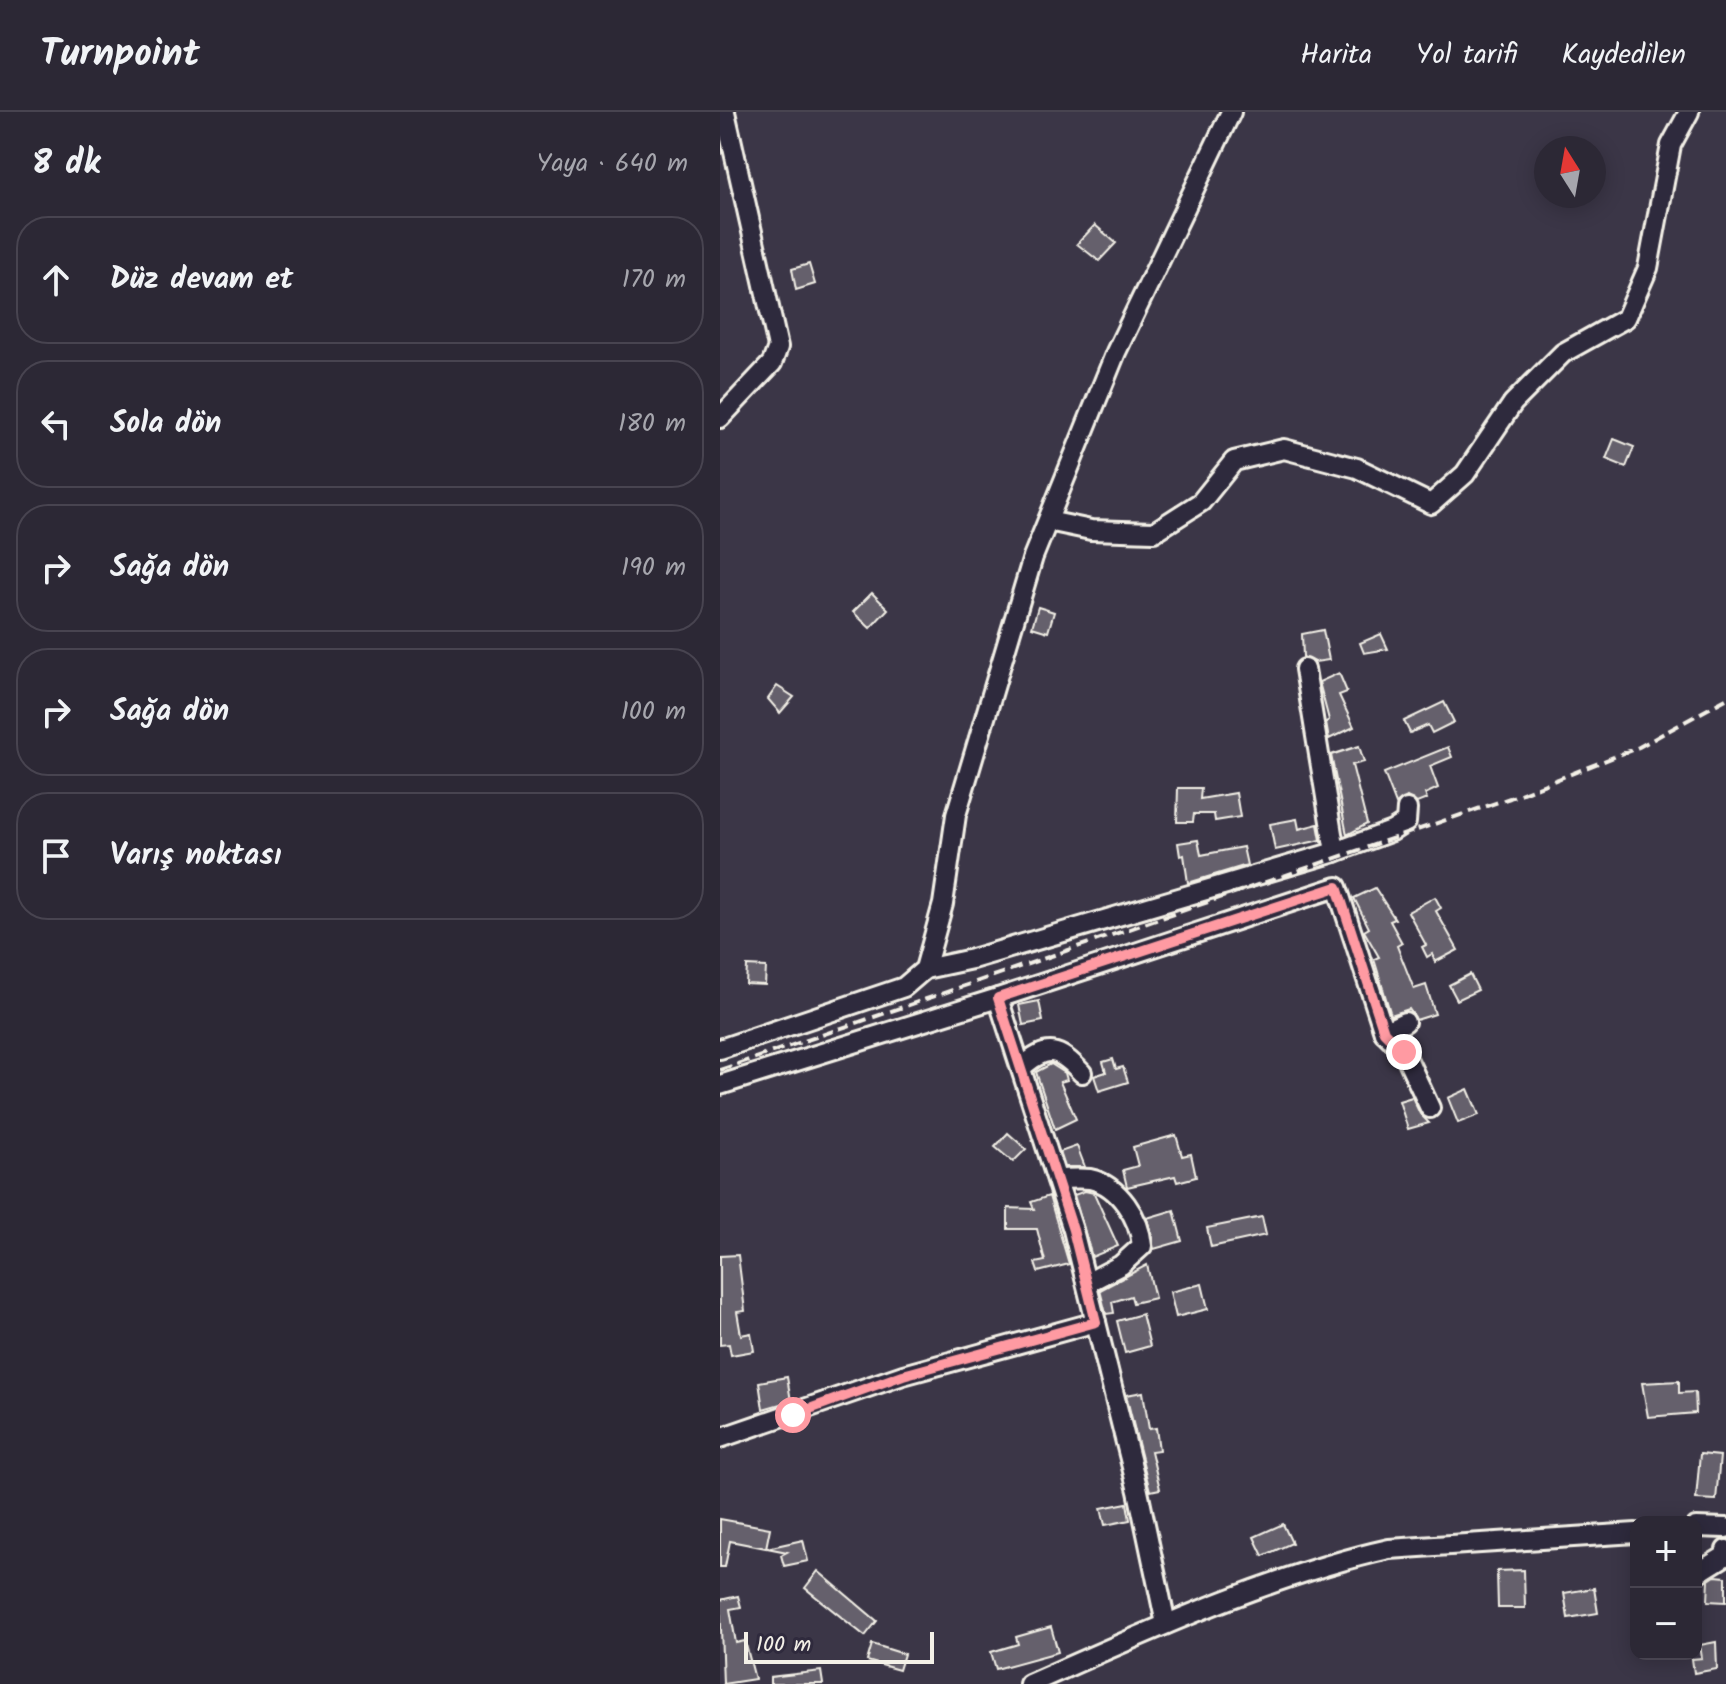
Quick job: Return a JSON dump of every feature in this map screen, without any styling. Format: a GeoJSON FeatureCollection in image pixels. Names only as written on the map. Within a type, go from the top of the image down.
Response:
{"type":"FeatureCollection","features":[{"type":"Feature","properties":{"kind":"street"},"geometry":{"type":"LineString","coordinates":[[720,418],[772,363],[778,347],[725,112]]}},
{"type":"Feature","properties":{"kind":"street"},"geometry":{"type":"LineString","coordinates":[[925,969],[943,904],[956,815],[1033,557],[1116,352],[1231,112]]}},
{"type":"Feature","properties":{"kind":"street"},"geometry":{"type":"LineString","coordinates":[[1048,521],[1091,530],[1154,532],[1201,502],[1234,461],[1284,449],[1357,468],[1431,504],[1465,474],[1513,403],[1563,353],[1626,318],[1648,268],[1671,145],[1689,112]]}},
{"type":"Feature","properties":{"kind":"street"},"geometry":{"type":"LineString","coordinates":[[1305,669],[1335,852]]}},
{"type":"Feature","properties":{"kind":"street"},"geometry":{"type":"LineString","coordinates":[[720,1049],[904,987],[925,969],[972,959],[1335,852],[1392,831],[1406,822],[1407,809]]}},
{"type":"Feature","properties":{"kind":"street"},"geometry":{"type":"LineString","coordinates":[[720,1085],[1337,887],[1384,1032],[1404,1052],[1430,1108]]}},
{"type":"Feature","properties":{"kind":"street"},"geometry":{"type":"LineString","coordinates":[[998,998],[1087,1283],[1138,1491],[1166,1624]]}},
{"type":"Feature","properties":{"kind":"street"},"geometry":{"type":"LineString","coordinates":[[1384,1032],[1405,1022]]}},
{"type":"Feature","properties":{"kind":"street"},"geometry":{"type":"LineString","coordinates":[[1021,1068],[1037,1054],[1053,1051],[1064,1055],[1082,1073]]}},
{"type":"Feature","properties":{"kind":"street"},"geometry":{"type":"LineString","coordinates":[[1057,1179],[1092,1179],[1124,1201],[1141,1229],[1142,1246],[1121,1265],[1087,1283]]}},
{"type":"Feature","properties":{"kind":"street"},"geometry":{"type":"LineString","coordinates":[[720,1438],[903,1375],[1096,1322]]}},
{"type":"Feature","properties":{"kind":"street"},"geometry":{"type":"LineString","coordinates":[[1702,1527],[1726,1528]]}},
{"type":"Feature","properties":{"kind":"street"},"geometry":{"type":"LineString","coordinates":[[1029,1684],[1166,1624],[1351,1557],[1389,1549],[1630,1533]]}},
{"type":"Feature","properties":{"kind":"street"},"geometry":{"type":"LineString","coordinates":[[1702,1570],[1725,1556],[1726,1550]]}},
{"type":"Feature","properties":{"kind":"building"},"geometry":{"type":"Polygon","coordinates":[[[1095,225],[1116,243],[1099,261],[1077,244],[1095,225]]]}},
{"type":"Feature","properties":{"kind":"building"},"geometry":{"type":"Polygon","coordinates":[[[809,264],[815,284],[796,290],[792,269],[809,264]]]}},
{"type":"Feature","properties":{"kind":"building"},"geometry":{"type":"Polygon","coordinates":[[[1614,439],[1634,447],[1626,467],[1606,459],[1614,439]]]}},
{"type":"Feature","properties":{"kind":"building"},"geometry":{"type":"Polygon","coordinates":[[[872,593],[888,609],[870,628],[853,612],[872,593]]]}},
{"type":"Feature","properties":{"kind":"building"},"geometry":{"type":"Polygon","coordinates":[[[1038,607],[1054,612],[1048,632],[1032,627],[1038,607]]]}},
{"type":"Feature","properties":{"kind":"building"},"geometry":{"type":"Polygon","coordinates":[[[1323,630],[1329,660],[1315,662],[1303,657],[1302,634],[1323,630]]]}},
{"type":"Feature","properties":{"kind":"building"},"geometry":{"type":"Polygon","coordinates":[[[1381,634],[1388,649],[1364,653],[1360,643],[1381,634]]]}},
{"type":"Feature","properties":{"kind":"building"},"geometry":{"type":"Polygon","coordinates":[[[1339,673],[1347,692],[1339,695],[1354,727],[1329,739],[1326,722],[1329,720],[1319,682],[1339,673]]]}},
{"type":"Feature","properties":{"kind":"building"},"geometry":{"type":"Polygon","coordinates":[[[777,686],[794,697],[780,713],[768,699],[777,686]]]}},
{"type":"Feature","properties":{"kind":"building"},"geometry":{"type":"Polygon","coordinates":[[[1444,702],[1454,722],[1432,733],[1428,725],[1410,733],[1404,721],[1444,702]]]}},
{"type":"Feature","properties":{"kind":"building"},"geometry":{"type":"Polygon","coordinates":[[[1359,746],[1364,762],[1352,765],[1367,824],[1347,835],[1331,755],[1359,746]]]}},
{"type":"Feature","properties":{"kind":"building"},"geometry":{"type":"Polygon","coordinates":[[[1448,747],[1452,757],[1430,766],[1438,788],[1425,794],[1427,799],[1417,803],[1407,797],[1396,804],[1384,773],[1448,747]]]}},
{"type":"Feature","properties":{"kind":"building"},"geometry":{"type":"Polygon","coordinates":[[[1178,788],[1201,788],[1200,799],[1236,793],[1240,817],[1215,821],[1214,814],[1194,814],[1193,822],[1177,822],[1178,788]]]}},
{"type":"Feature","properties":{"kind":"building"},"geometry":{"type":"Polygon","coordinates":[[[1297,819],[1299,829],[1318,824],[1321,840],[1275,850],[1270,824],[1297,819]]]}},
{"type":"Feature","properties":{"kind":"building"},"geometry":{"type":"Polygon","coordinates":[[[1198,840],[1201,855],[1243,847],[1247,865],[1188,883],[1184,855],[1180,856],[1178,843],[1198,840]]]}},
{"type":"Feature","properties":{"kind":"building"},"geometry":{"type":"Polygon","coordinates":[[[1375,888],[1395,919],[1390,921],[1402,943],[1397,946],[1414,989],[1426,985],[1435,1014],[1416,1020],[1409,1009],[1391,1015],[1374,959],[1379,957],[1364,931],[1369,928],[1354,898],[1375,888]]]}},
{"type":"Feature","properties":{"kind":"building"},"geometry":{"type":"Polygon","coordinates":[[[1435,897],[1441,908],[1436,911],[1458,950],[1435,962],[1432,954],[1427,957],[1422,947],[1426,945],[1408,912],[1435,897]]]}},
{"type":"Feature","properties":{"kind":"building"},"geometry":{"type":"Polygon","coordinates":[[[747,966],[766,967],[765,985],[746,984],[747,966]]]}},
{"type":"Feature","properties":{"kind":"building"},"geometry":{"type":"Polygon","coordinates":[[[1470,974],[1478,990],[1457,1000],[1449,985],[1470,974]]]}},
{"type":"Feature","properties":{"kind":"building"},"geometry":{"type":"Polygon","coordinates":[[[1039,1001],[1043,1021],[1023,1025],[1019,1005],[1039,1001]]]}},
{"type":"Feature","properties":{"kind":"building"},"geometry":{"type":"Polygon","coordinates":[[[1113,1059],[1116,1069],[1123,1067],[1128,1082],[1099,1091],[1094,1076],[1106,1072],[1103,1062],[1113,1059]]]}},
{"type":"Feature","properties":{"kind":"building"},"geometry":{"type":"Polygon","coordinates":[[[1051,1064],[1065,1073],[1067,1080],[1060,1082],[1076,1119],[1055,1129],[1036,1072],[1051,1064]]]}},
{"type":"Feature","properties":{"kind":"building"},"geometry":{"type":"Polygon","coordinates":[[[1468,1089],[1479,1115],[1458,1123],[1448,1098],[1468,1089]]]}},
{"type":"Feature","properties":{"kind":"building"},"geometry":{"type":"Polygon","coordinates":[[[1412,1097],[1420,1114],[1429,1123],[1408,1129],[1399,1101],[1412,1097]]]}},
{"type":"Feature","properties":{"kind":"building"},"geometry":{"type":"Polygon","coordinates":[[[1008,1133],[1026,1149],[1013,1162],[995,1147],[1008,1133]]]}},
{"type":"Feature","properties":{"kind":"building"},"geometry":{"type":"Polygon","coordinates":[[[1176,1135],[1182,1156],[1191,1154],[1196,1177],[1177,1182],[1175,1176],[1127,1187],[1123,1170],[1138,1166],[1133,1147],[1176,1135]]]}},
{"type":"Feature","properties":{"kind":"building"},"geometry":{"type":"Polygon","coordinates":[[[1077,1146],[1085,1167],[1065,1167],[1060,1152],[1077,1146]]]}},
{"type":"Feature","properties":{"kind":"building"},"geometry":{"type":"Polygon","coordinates":[[[1085,1191],[1094,1193],[1118,1246],[1092,1257],[1074,1195],[1085,1191]]]}},
{"type":"Feature","properties":{"kind":"building"},"geometry":{"type":"Polygon","coordinates":[[[1049,1196],[1069,1264],[1038,1272],[1035,1263],[1045,1261],[1037,1229],[1008,1229],[1008,1208],[1034,1209],[1031,1202],[1049,1196]]]}},
{"type":"Feature","properties":{"kind":"building"},"geometry":{"type":"Polygon","coordinates":[[[1174,1210],[1182,1241],[1154,1249],[1147,1218],[1174,1210]]]}},
{"type":"Feature","properties":{"kind":"building"},"geometry":{"type":"Polygon","coordinates":[[[1262,1217],[1266,1235],[1211,1247],[1207,1228],[1262,1217]]]}},
{"type":"Feature","properties":{"kind":"building"},"geometry":{"type":"Polygon","coordinates":[[[738,1255],[745,1311],[737,1312],[741,1335],[751,1333],[754,1351],[731,1355],[729,1344],[720,1345],[720,1256],[738,1255]]]}},
{"type":"Feature","properties":{"kind":"building"},"geometry":{"type":"Polygon","coordinates":[[[1147,1265],[1155,1298],[1133,1303],[1131,1296],[1112,1302],[1114,1313],[1106,1314],[1100,1290],[1147,1265]]]}},
{"type":"Feature","properties":{"kind":"building"},"geometry":{"type":"Polygon","coordinates":[[[1202,1284],[1208,1309],[1176,1317],[1170,1292],[1202,1284]]]}},
{"type":"Feature","properties":{"kind":"building"},"geometry":{"type":"Polygon","coordinates":[[[1142,1314],[1150,1346],[1125,1353],[1117,1321],[1142,1314]]]}},
{"type":"Feature","properties":{"kind":"building"},"geometry":{"type":"Polygon","coordinates":[[[787,1377],[791,1401],[763,1409],[759,1382],[787,1377]]]}},
{"type":"Feature","properties":{"kind":"building"},"geometry":{"type":"Polygon","coordinates":[[[1679,1381],[1679,1393],[1695,1392],[1696,1413],[1648,1417],[1642,1383],[1679,1381]]]}},
{"type":"Feature","properties":{"kind":"building"},"geometry":{"type":"Polygon","coordinates":[[[1143,1392],[1149,1429],[1156,1428],[1159,1450],[1151,1451],[1160,1489],[1150,1491],[1126,1395],[1143,1392]]]}},
{"type":"Feature","properties":{"kind":"building"},"geometry":{"type":"Polygon","coordinates":[[[1700,1454],[1720,1456],[1716,1500],[1696,1499],[1700,1454]]]}},
{"type":"Feature","properties":{"kind":"building"},"geometry":{"type":"Polygon","coordinates":[[[1127,1503],[1130,1520],[1105,1525],[1101,1508],[1127,1503]]]}},
{"type":"Feature","properties":{"kind":"building"},"geometry":{"type":"Polygon","coordinates":[[[720,1519],[770,1528],[766,1548],[730,1541],[725,1567],[720,1567],[720,1519]]]}},
{"type":"Feature","properties":{"kind":"building"},"geometry":{"type":"Polygon","coordinates":[[[1283,1524],[1292,1543],[1263,1556],[1254,1537],[1283,1524]]]}},
{"type":"Feature","properties":{"kind":"building"},"geometry":{"type":"Polygon","coordinates":[[[803,1540],[808,1561],[784,1566],[781,1555],[787,1552],[767,1548],[803,1540]]]}},
{"type":"Feature","properties":{"kind":"building"},"geometry":{"type":"Polygon","coordinates":[[[1524,1570],[1525,1608],[1498,1608],[1497,1571],[1524,1570]]]}},
{"type":"Feature","properties":{"kind":"building"},"geometry":{"type":"Polygon","coordinates":[[[818,1571],[877,1621],[865,1636],[805,1588],[818,1571]]]}},
{"type":"Feature","properties":{"kind":"building"},"geometry":{"type":"Polygon","coordinates":[[[1715,1576],[1726,1577],[1726,1602],[1708,1601],[1709,1580],[1715,1576]]]}},
{"type":"Feature","properties":{"kind":"building"},"geometry":{"type":"Polygon","coordinates":[[[1594,1588],[1598,1613],[1568,1618],[1564,1593],[1594,1588]]]}},
{"type":"Feature","properties":{"kind":"building"},"geometry":{"type":"Polygon","coordinates":[[[738,1596],[741,1607],[730,1609],[736,1643],[745,1641],[755,1679],[723,1684],[720,1600],[738,1596]]]}},
{"type":"Feature","properties":{"kind":"building"},"geometry":{"type":"Polygon","coordinates":[[[1051,1627],[1058,1652],[996,1669],[991,1652],[1018,1644],[1016,1637],[1051,1627]]]}},
{"type":"Feature","properties":{"kind":"building"},"geometry":{"type":"Polygon","coordinates":[[[1716,1642],[1717,1669],[1694,1673],[1692,1660],[1702,1660],[1702,1645],[1716,1642]]]}},
{"type":"Feature","properties":{"kind":"building"},"geometry":{"type":"Polygon","coordinates":[[[872,1644],[904,1654],[899,1670],[867,1661],[872,1644]]]}},
{"type":"Feature","properties":{"kind":"building"},"geometry":{"type":"Polygon","coordinates":[[[821,1671],[823,1684],[770,1684],[770,1677],[821,1671]]]}},
{"type":"Feature","properties":{"kind":"railway"},"geometry":{"type":"LineString","coordinates":[[720,1070],[1510,798],[1639,747],[1726,699]]}},
{"type":"Feature","properties":{"kind":"route"},"geometry":{"type":"LineString","coordinates":[[793,1415],[903,1375],[1096,1322],[1073,1230],[998,998],[1260,909],[1337,887],[1384,1032],[1404,1052]]}}]}
